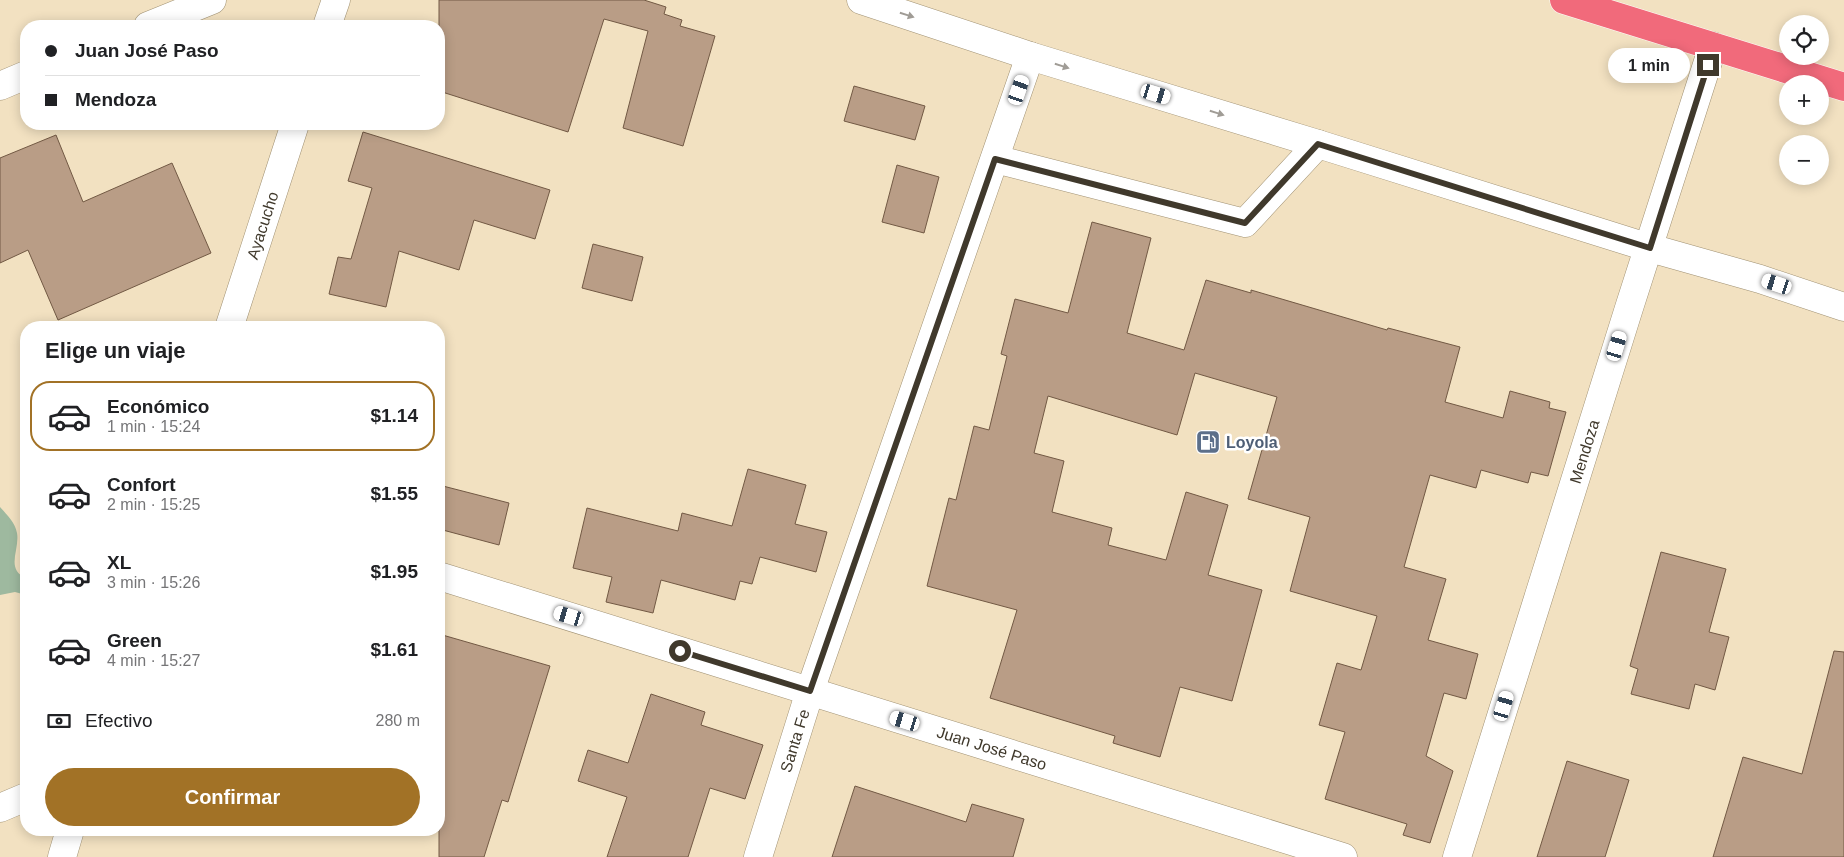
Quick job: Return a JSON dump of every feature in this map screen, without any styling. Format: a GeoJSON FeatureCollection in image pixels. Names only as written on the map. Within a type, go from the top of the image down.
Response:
{"type":"FeatureCollection","features":[{"type":"Feature","properties":{"kind":"highway"},"geometry":{"type":"LineString","coordinates":[[1564,0],[1844,87]]}},
{"type":"Feature","properties":{"kind":"street"},"geometry":{"type":"LineString","coordinates":[[163,20],[212,0]]}},
{"type":"Feature","properties":{"kind":"street"},"geometry":{"type":"LineString","coordinates":[[329,20],[336,0]]}},
{"type":"Feature","properties":{"kind":"street"},"geometry":{"type":"LineString","coordinates":[[861,0],[1030,56],[1650,248],[1760,279],[1844,307]]}},
{"type":"Feature","properties":{"kind":"street","name":"Mendoza"},"geometry":{"type":"LineString","coordinates":[[1457,857],[1713,46]]}},
{"type":"Feature","properties":{"kind":"street","name":"Santa Fe"},"geometry":{"type":"LineString","coordinates":[[758,857],[810,691],[1030,56]]}},
{"type":"Feature","properties":{"kind":"street"},"geometry":{"type":"LineString","coordinates":[[0,86],[20,78]]}},
{"type":"Feature","properties":{"kind":"street","name":"Ayacucho"},"geometry":{"type":"LineString","coordinates":[[231,321],[294,130]]}},
{"type":"Feature","properties":{"kind":"street"},"geometry":{"type":"LineString","coordinates":[[995,159],[1245,223],[1318,144]]}},
{"type":"Feature","properties":{"kind":"street","name":"Juan José Paso"},"geometry":{"type":"LineString","coordinates":[[445,578],[1343,857]]}},
{"type":"Feature","properties":{"kind":"street"},"geometry":{"type":"LineString","coordinates":[[0,808],[20,800]]}},
{"type":"Feature","properties":{"kind":"street"},"geometry":{"type":"LineString","coordinates":[[62,857],[68,836]]}},
{"type":"Feature","properties":{"kind":"green space"},"geometry":{"type":"Polygon","coordinates":[[[0,507],[14,525],[17,533],[15,564],[16,570],[20,574],[20,593],[15,592],[0,595],[0,507]]]}},
{"type":"Feature","properties":{"kind":"building"},"geometry":{"type":"Polygon","coordinates":[[[439,0],[644,0],[666,7],[664,14],[682,20],[680,26],[715,36],[683,146],[623,128],[648,31],[604,19],[568,132],[445,93],[445,20],[439,20],[439,0]]]}},
{"type":"Feature","properties":{"kind":"building"},"geometry":{"type":"Polygon","coordinates":[[[854,86],[925,106],[915,140],[844,121],[854,86]]]}},
{"type":"Feature","properties":{"kind":"building"},"geometry":{"type":"Polygon","coordinates":[[[363,132],[550,190],[535,239],[474,220],[459,270],[399,251],[386,307],[329,294],[338,257],[351,259],[372,188],[348,181],[363,132]]]}},
{"type":"Feature","properties":{"kind":"building"},"geometry":{"type":"Polygon","coordinates":[[[56,135],[83,202],[172,163],[211,253],[58,320],[28,250],[0,263],[0,158],[56,135]]]}},
{"type":"Feature","properties":{"kind":"building"},"geometry":{"type":"Polygon","coordinates":[[[897,165],[939,177],[924,233],[882,222],[897,165]]]}},
{"type":"Feature","properties":{"kind":"building"},"geometry":{"type":"Polygon","coordinates":[[[1092,222],[1151,238],[1127,333],[1184,350],[1206,280],[1251,293],[1251,290],[1387,330],[1388,328],[1460,347],[1445,402],[1503,418],[1510,391],[1550,402],[1549,408],[1566,412],[1548,476],[1531,472],[1528,483],[1481,470],[1476,488],[1430,475],[1404,567],[1446,579],[1428,640],[1478,654],[1466,699],[1444,693],[1426,756],[1453,771],[1430,843],[1403,835],[1407,824],[1325,799],[1345,732],[1319,725],[1337,663],[1361,670],[1377,616],[1290,591],[1310,517],[1248,499],[1277,397],[1195,373],[1177,435],[1048,396],[1034,453],[1064,461],[1052,512],[1112,528],[1108,545],[1166,560],[1186,492],[1228,505],[1208,575],[1262,590],[1232,701],[1180,687],[1160,757],[1113,743],[1115,736],[990,698],[1017,610],[927,586],[949,498],[956,500],[974,426],[989,430],[1007,356],[1001,354],[1015,299],[1068,313],[1092,222]]]}},
{"type":"Feature","properties":{"kind":"building"},"geometry":{"type":"Polygon","coordinates":[[[593,244],[643,257],[632,301],[582,288],[593,244]]]}},
{"type":"Feature","properties":{"kind":"building"},"geometry":{"type":"Polygon","coordinates":[[[748,469],[806,485],[795,524],[827,532],[816,572],[760,557],[752,584],[740,581],[735,600],[661,580],[653,613],[606,602],[612,577],[573,568],[587,508],[678,531],[682,513],[732,526],[748,469]]]}},
{"type":"Feature","properties":{"kind":"building"},"geometry":{"type":"Polygon","coordinates":[[[445,487],[509,503],[499,545],[445,531],[445,487]]]}},
{"type":"Feature","properties":{"kind":"building"},"geometry":{"type":"Polygon","coordinates":[[[1661,552],[1726,569],[1709,632],[1729,637],[1715,690],[1695,684],[1689,709],[1631,694],[1638,669],[1630,666],[1661,552]]]}},
{"type":"Feature","properties":{"kind":"building"},"geometry":{"type":"Polygon","coordinates":[[[445,636],[550,666],[508,802],[502,800],[484,857],[439,857],[439,836],[445,836],[445,636]]]}},
{"type":"Feature","properties":{"kind":"building"},"geometry":{"type":"Polygon","coordinates":[[[1834,651],[1844,652],[1844,857],[1713,857],[1743,757],[1802,774],[1834,651]]]}},
{"type":"Feature","properties":{"kind":"building"},"geometry":{"type":"Polygon","coordinates":[[[651,694],[705,712],[701,725],[763,745],[745,799],[710,788],[688,857],[607,857],[627,797],[578,781],[588,750],[628,763],[651,694]]]}},
{"type":"Feature","properties":{"kind":"building"},"geometry":{"type":"Polygon","coordinates":[[[1567,761],[1629,780],[1605,857],[1537,857],[1567,761]]]}},
{"type":"Feature","properties":{"kind":"building"},"geometry":{"type":"Polygon","coordinates":[[[855,786],[966,822],[972,804],[1024,819],[1013,857],[832,857],[855,786]]]}},
{"type":"Feature","properties":{"kind":"place","name":"Loyola"},"geometry":{"type":"Point","coordinates":[1208,442]}},
{"type":"Feature","properties":{"kind":"route"},"geometry":{"type":"LineString","coordinates":[[680,651],[810,691],[995,159],[1245,223],[1318,144],[1650,248],[1708,65]]}}]}
